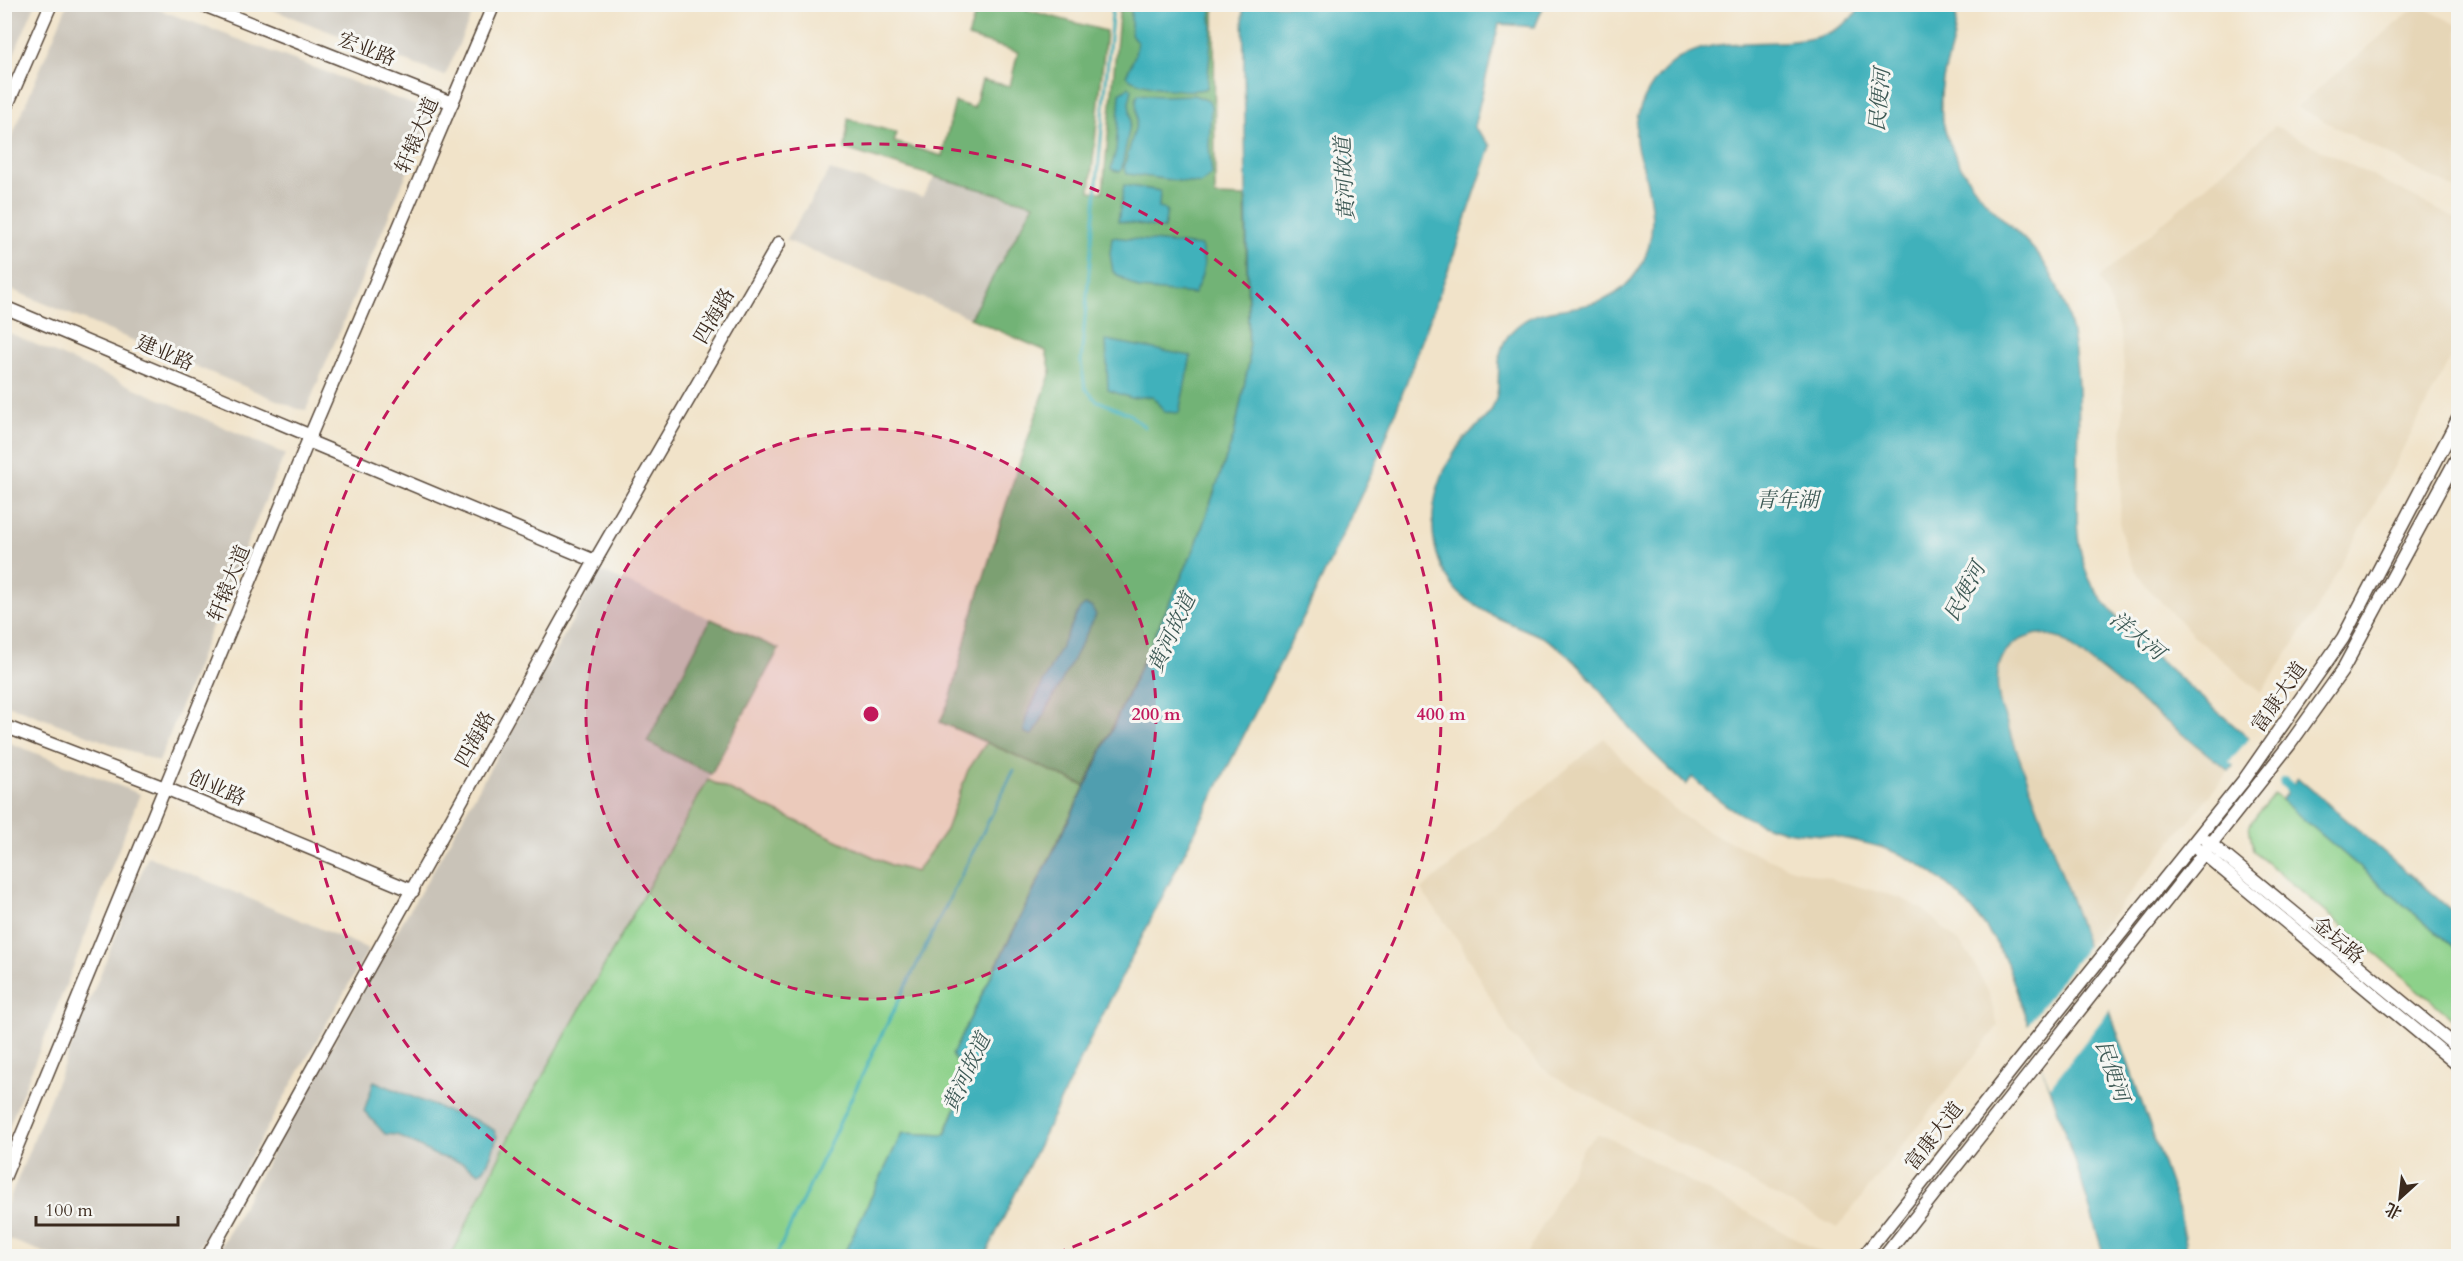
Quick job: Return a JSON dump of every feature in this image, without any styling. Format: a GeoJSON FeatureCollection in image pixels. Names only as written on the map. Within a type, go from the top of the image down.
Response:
{"type":"FeatureCollection","features":[{"type":"Feature","properties":{"kind":"street"},"geometry":{"type":"LineString","coordinates":[[4,112],[51,4]]}},
{"type":"Feature","properties":{"kind":"street","name":"宏业路"},"geometry":{"type":"LineString","coordinates":[[201,4],[452,103]]}},
{"type":"Feature","properties":{"kind":"street","name":"轩辕大道"},"geometry":{"type":"LineString","coordinates":[[4,1178],[309,438],[494,4]]}},
{"type":"Feature","properties":{"kind":"street","name":"四海路"},"geometry":{"type":"LineString","coordinates":[[208,1257],[595,561],[779,243]]}},
{"type":"Feature","properties":{"kind":"street","name":"建业路"},"geometry":{"type":"LineString","coordinates":[[4,306],[595,561]]}},
{"type":"Feature","properties":{"kind":"street","name":"富康大道"},"geometry":{"type":"LineString","coordinates":[[1864,1257],[2244,780],[2343,638],[2458,419]]}},
{"type":"Feature","properties":{"kind":"street","name":"富康大道"},"geometry":{"type":"LineString","coordinates":[[1885,1257],[2290,744],[2342,671],[2458,456]]}},
{"type":"Feature","properties":{"kind":"street","name":"创业路"},"geometry":{"type":"LineString","coordinates":[[4,726],[165,788],[413,891]]}},
{"type":"Feature","properties":{"kind":"street","name":"金坛路"},"geometry":{"type":"LineString","coordinates":[[2196,840],[2458,1048]]}},
{"type":"Feature","properties":{"kind":"street","name":"金坛路"},"geometry":{"type":"LineString","coordinates":[[2208,849],[2458,1065]]}},
{"type":"Feature","properties":{"kind":"street"},"geometry":{"type":"LineString","coordinates":[[2152,894],[2164,905]]}},
{"type":"Feature","properties":{"kind":"shaded area"},"geometry":{"type":"Polygon","coordinates":[[[476,4],[445,76],[260,5],[476,4]]]}},
{"type":"Feature","properties":{"kind":"shaded area"},"geometry":{"type":"Polygon","coordinates":[[[4,5],[35,5],[5,75],[4,5]]]}},
{"type":"Feature","properties":{"kind":"shaded area"},"geometry":{"type":"Polygon","coordinates":[[[67,5],[147,5],[433,112],[306,410],[298,409],[5,287],[5,153],[67,5]]]}},
{"type":"Feature","properties":{"kind":"shaded area"},"geometry":{"type":"Polygon","coordinates":[[[2418,5],[2458,25],[2458,191],[2297,107],[2418,5]]]}},
{"type":"Feature","properties":{"kind":"shaded area"},"geometry":{"type":"Polygon","coordinates":[[[2275,126],[2458,220],[2458,343],[2373,507],[2313,615],[2261,693],[2195,637],[2143,583],[2127,555],[2120,527],[2124,366],[2120,333],[2112,306],[2099,278],[2275,126]]]}},
{"type":"Feature","properties":{"kind":"shaded area"},"geometry":{"type":"Polygon","coordinates":[[[830,170],[922,197],[935,177],[1034,204],[970,318],[786,240],[830,170]]]}},
{"type":"Feature","properties":{"kind":"shaded area"},"geometry":{"type":"Polygon","coordinates":[[[5,331],[285,454],[217,614],[159,762],[5,704],[5,331]]]}},
{"type":"Feature","properties":{"kind":"shaded area"},"geometry":{"type":"Polygon","coordinates":[[[600,571],[711,619],[647,741],[711,774],[513,1129],[451,1256],[215,1256],[377,964],[430,876],[600,571]]]}},
{"type":"Feature","properties":{"kind":"shaded area"},"geometry":{"type":"Polygon","coordinates":[[[2038,634],[2062,639],[2229,771],[2088,945],[1996,689],[1997,672],[2012,643],[2038,634]]]}},
{"type":"Feature","properties":{"kind":"shaded area"},"geometry":{"type":"Polygon","coordinates":[[[1604,738],[1643,783],[1686,818],[1710,833],[1790,868],[1901,898],[1922,909],[1961,944],[1973,961],[1988,991],[1998,1026],[1837,1228],[1560,1080],[1541,1067],[1511,1034],[1458,940],[1421,890],[1604,738]]]}},
{"type":"Feature","properties":{"kind":"shaded area"},"geometry":{"type":"Polygon","coordinates":[[[5,741],[140,794],[5,1136],[5,741]]]}},
{"type":"Feature","properties":{"kind":"shaded area"},"geometry":{"type":"Polygon","coordinates":[[[148,856],[369,949],[194,1256],[54,1256],[5,1238],[5,1210],[148,856]]]}},
{"type":"Feature","properties":{"kind":"shaded area"},"geometry":{"type":"Polygon","coordinates":[[[1597,1135],[1604,1135],[1826,1256],[1526,1256],[1585,1145],[1597,1135]]]}},
{"type":"Feature","properties":{"kind":"green space"},"geometry":{"type":"Polygon","coordinates":[[[978,5],[1028,5],[1027,10],[1106,31],[1090,191],[1103,192],[1120,5],[1214,5],[1215,196],[1245,197],[1249,363],[1234,435],[1196,545],[1085,786],[940,722],[951,697],[970,622],[1015,476],[1051,372],[1046,351],[970,318],[1034,204],[845,149],[848,119],[897,133],[894,142],[942,156],[955,102],[974,108],[982,80],[1010,86],[1018,52],[968,37],[978,5]]]}},
{"type":"Feature","properties":{"kind":"green space"},"geometry":{"type":"Polygon","coordinates":[[[711,619],[779,649],[711,774],[647,742],[711,619]]]}},
{"type":"Feature","properties":{"kind":"green space"},"geometry":{"type":"Polygon","coordinates":[[[987,742],[1085,786],[952,1055],[963,1070],[952,1096],[958,1102],[944,1135],[902,1133],[843,1256],[451,1256],[513,1129],[708,780],[891,865],[916,872],[946,830],[968,770],[987,742]]]}},
{"type":"Feature","properties":{"kind":"green space"},"geometry":{"type":"Polygon","coordinates":[[[2274,794],[2458,951],[2458,1023],[2253,851],[2249,825],[2274,794]]]}},
{"type":"Feature","properties":{"kind":"water"},"geometry":{"type":"Polygon","coordinates":[[[1131,5],[1210,5],[1212,27],[1207,88],[1189,90],[1165,88],[1142,83],[1126,76],[1135,55],[1137,42],[1131,34],[1131,5]]]}},
{"type":"Feature","properties":{"kind":"water","name":"黄河故道"},"geometry":{"type":"Polygon","coordinates":[[[1243,5],[1544,5],[1535,27],[1499,24],[1474,127],[1491,146],[1454,254],[1378,459],[1309,606],[1089,1042],[985,1256],[843,1256],[902,1133],[945,1135],[958,1102],[952,1097],[963,1071],[952,1055],[1093,771],[1196,545],[1234,435],[1249,362],[1243,5]]]}},
{"type":"Feature","properties":{"kind":"water","name":"青年湖"},"geometry":{"type":"Polygon","coordinates":[[[1862,5],[1957,5],[1954,36],[1941,89],[1943,122],[1954,153],[1970,181],[1990,206],[2026,240],[2042,260],[2057,286],[2068,316],[2077,373],[2079,435],[2077,521],[2082,558],[2088,575],[2105,603],[2135,636],[2252,741],[2229,771],[2062,639],[2039,634],[2025,638],[2008,650],[1999,666],[1998,686],[2001,707],[2076,913],[2180,1213],[2187,1256],[2104,1256],[2077,1167],[2007,963],[1986,927],[1944,882],[1927,869],[1890,850],[1837,837],[1773,828],[1735,811],[1692,777],[1686,785],[1642,742],[1573,660],[1555,645],[1537,635],[1499,619],[1472,604],[1456,590],[1439,561],[1435,545],[1433,511],[1441,478],[1460,445],[1492,409],[1498,389],[1499,360],[1505,340],[1526,320],[1541,313],[1592,304],[1608,298],[1624,287],[1639,269],[1645,257],[1652,219],[1646,180],[1637,146],[1636,129],[1640,109],[1655,81],[1669,66],[1691,52],[1716,45],[1796,41],[1821,36],[1843,25],[1862,5]]]}},
{"type":"Feature","properties":{"kind":"water"},"geometry":{"type":"Polygon","coordinates":[[[1129,87],[1132,89],[1129,103],[1131,119],[1120,172],[1111,169],[1116,150],[1120,93],[1129,87]]]}},
{"type":"Feature","properties":{"kind":"water"},"geometry":{"type":"Polygon","coordinates":[[[1138,94],[1194,95],[1209,101],[1211,107],[1209,146],[1212,175],[1200,184],[1127,174],[1124,168],[1137,121],[1138,94]]]}},
{"type":"Feature","properties":{"kind":"water"},"geometry":{"type":"Polygon","coordinates":[[[1124,185],[1160,191],[1159,208],[1167,210],[1164,229],[1118,221],[1124,185]]]}},
{"type":"Feature","properties":{"kind":"water"},"geometry":{"type":"Polygon","coordinates":[[[1112,237],[1201,246],[1204,259],[1203,270],[1194,294],[1139,289],[1113,272],[1110,254],[1112,237]]]}},
{"type":"Feature","properties":{"kind":"water"},"geometry":{"type":"Polygon","coordinates":[[[1106,340],[1191,356],[1179,413],[1164,412],[1153,396],[1131,398],[1108,390],[1106,340]]]}},
{"type":"Feature","properties":{"kind":"water"},"geometry":{"type":"Polygon","coordinates":[[[1085,605],[1092,607],[1096,615],[1034,734],[1030,735],[1024,732],[1026,717],[1079,610],[1085,605]]]}},
{"type":"Feature","properties":{"kind":"water"},"geometry":{"type":"Polygon","coordinates":[[[2298,778],[2458,916],[2458,951],[2281,800],[2298,778]]]}},
{"type":"Feature","properties":{"kind":"water"},"geometry":{"type":"Polygon","coordinates":[[[374,1081],[449,1112],[473,1119],[494,1130],[497,1136],[495,1145],[482,1170],[479,1173],[463,1163],[435,1155],[397,1135],[385,1134],[364,1111],[374,1081]]]}},
{"type":"Feature","properties":{"kind":"pier"},"geometry":{"type":"Polygon","coordinates":[[[2251,736],[2254,742],[2236,767],[2229,762],[2251,736]]]}},
{"type":"Feature","properties":{"kind":"pier"},"geometry":{"type":"Polygon","coordinates":[[[2088,945],[2112,1007],[2050,1087],[2026,1027],[2088,945]]]}},
{"type":"Feature","properties":{"kind":"waterway"},"geometry":{"type":"LineString","coordinates":[[1113,4],[1081,362],[1085,388],[1096,400],[1129,414],[1145,427]]}},
{"type":"Feature","properties":{"kind":"waterway"},"geometry":{"type":"LineString","coordinates":[[776,1256],[879,1040],[1014,770]]}},
{"type":"Feature","properties":{"kind":"waterway","name":"洋大河"},"geometry":{"type":"LineString","coordinates":[[2284,782],[2301,797]]}},
{"type":"Feature","properties":{"kind":"water label","name":"民便河"},"geometry":{"type":"Point","coordinates":[1880,100]}},
{"type":"Feature","properties":{"kind":"water label","name":"民便河"},"geometry":{"type":"Point","coordinates":[1965,592]}},
{"type":"Feature","properties":{"kind":"water label","name":"民便河"},"geometry":{"type":"Point","coordinates":[2112,1071]}}]}
